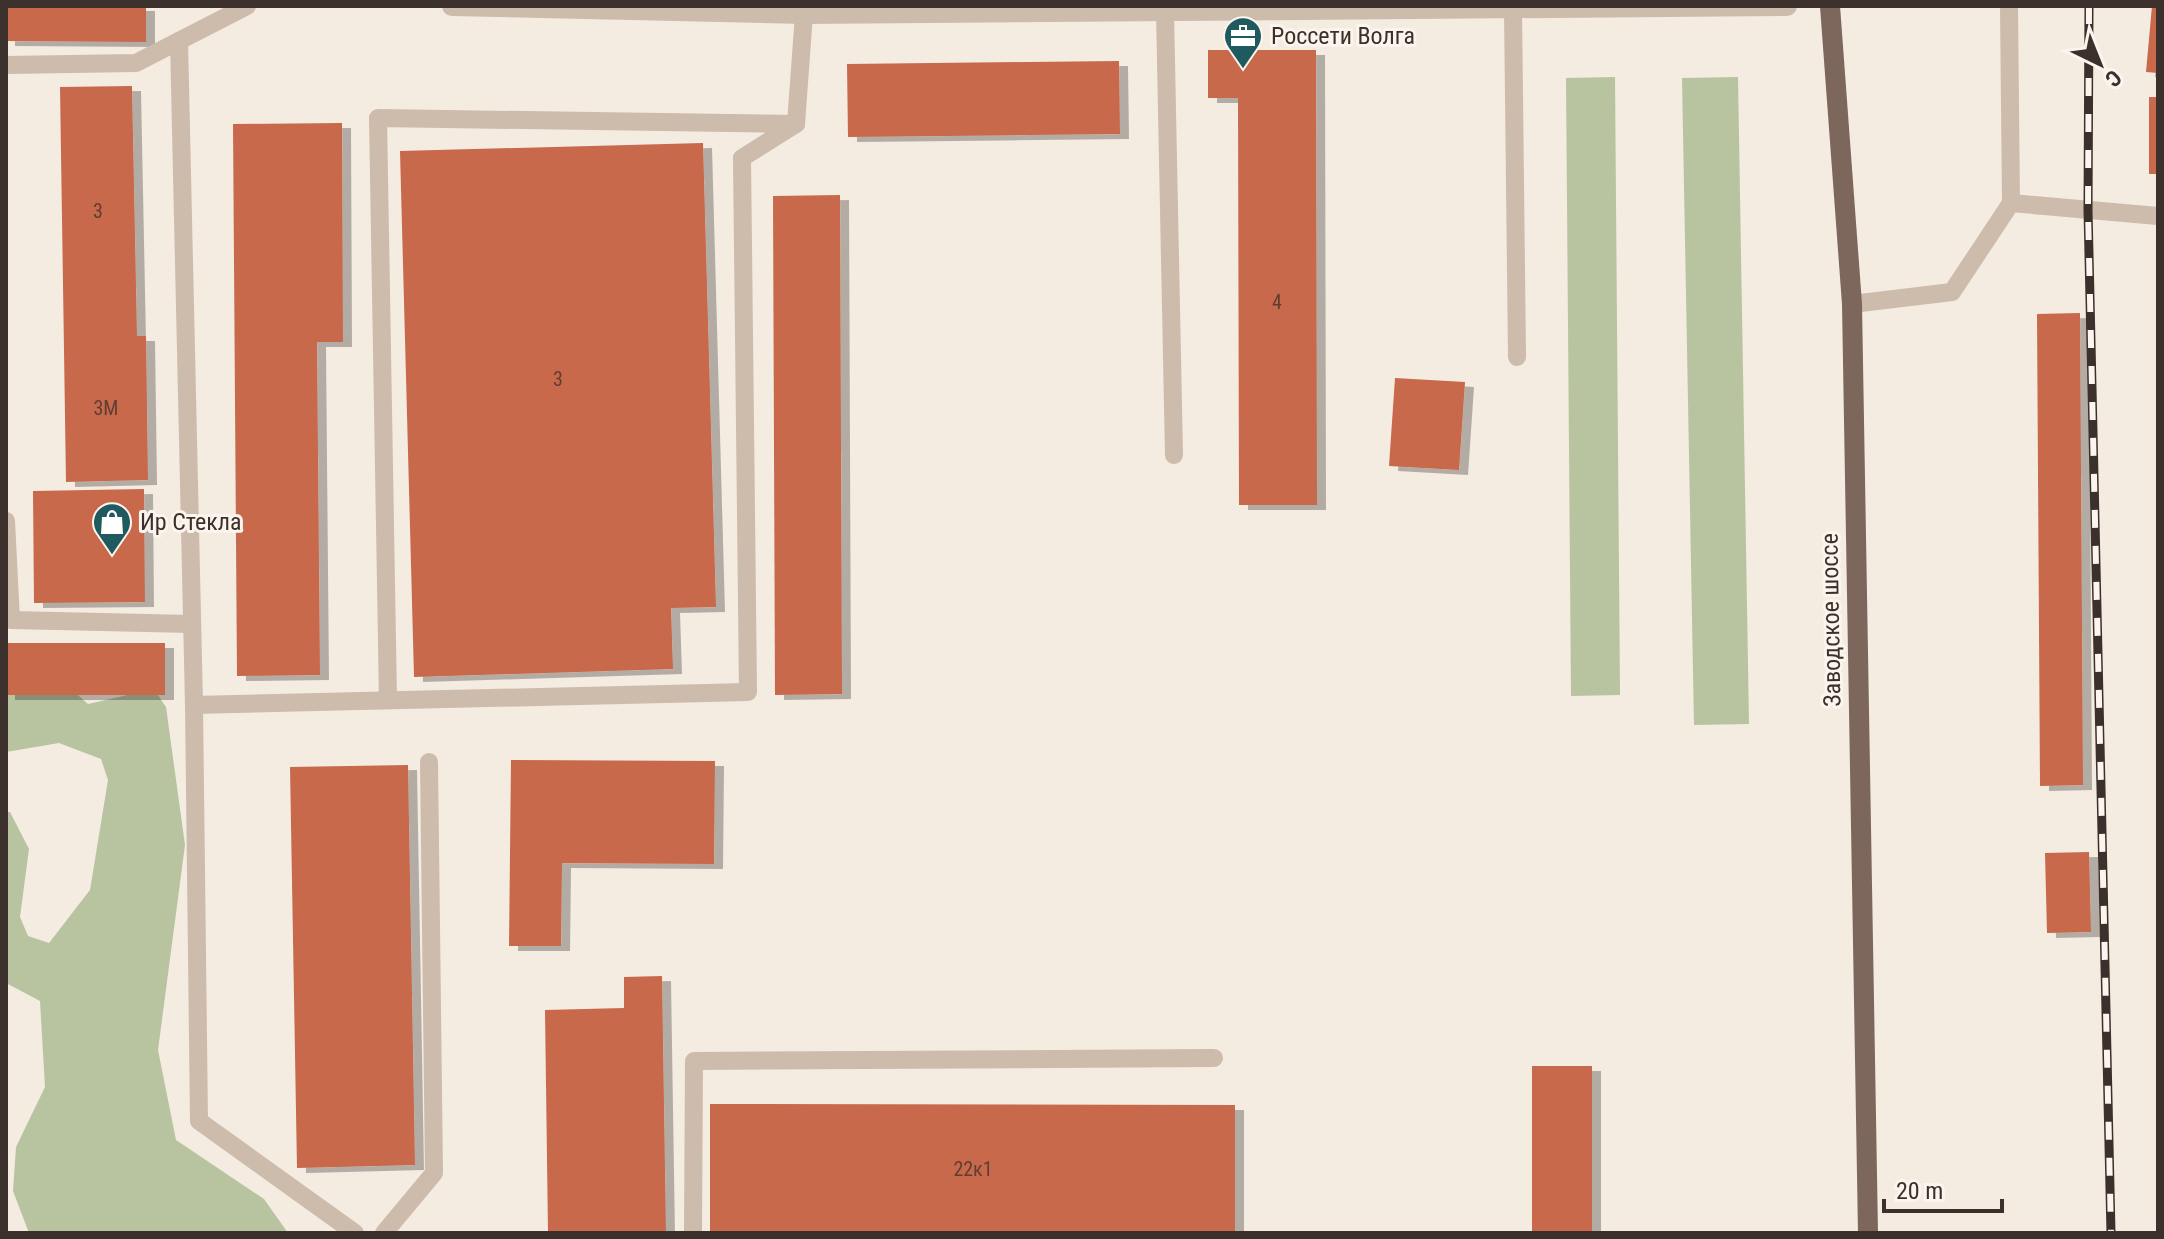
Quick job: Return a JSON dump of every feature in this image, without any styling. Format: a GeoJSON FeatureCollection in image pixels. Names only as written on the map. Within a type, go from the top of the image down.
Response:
{"type":"FeatureCollection","features":[{"type":"Feature","properties":{"kind":"main road","name":"Заводское шоссе"},"geometry":{"type":"LineString","coordinates":[[1830,6],[1852,304],[1868,1233]]}},
{"type":"Feature","properties":{"kind":"street"},"geometry":{"type":"LineString","coordinates":[[452,6],[804,14],[1787,6]]}},
{"type":"Feature","properties":{"kind":"lane"},"geometry":{"type":"LineString","coordinates":[[6,65],[136,63],[247,6]]}},
{"type":"Feature","properties":{"kind":"lane"},"geometry":{"type":"LineString","coordinates":[[1852,304],[1952,292],[2011,203],[2009,6]]}},
{"type":"Feature","properties":{"kind":"lane"},"geometry":{"type":"LineString","coordinates":[[1513,9],[1517,357]]}},
{"type":"Feature","properties":{"kind":"lane"},"geometry":{"type":"LineString","coordinates":[[1165,12],[1174,455]]}},
{"type":"Feature","properties":{"kind":"lane"},"geometry":{"type":"LineString","coordinates":[[796,124],[804,14]]}},
{"type":"Feature","properties":{"kind":"lane"},"geometry":{"type":"LineString","coordinates":[[179,41],[194,705],[199,1121],[355,1233]]}},
{"type":"Feature","properties":{"kind":"lane"},"geometry":{"type":"LineString","coordinates":[[388,700],[378,118],[796,124]]}},
{"type":"Feature","properties":{"kind":"lane"},"geometry":{"type":"LineString","coordinates":[[194,705],[748,692],[742,158],[796,124]]}},
{"type":"Feature","properties":{"kind":"lane"},"geometry":{"type":"LineString","coordinates":[[2011,203],[2158,216]]}},
{"type":"Feature","properties":{"kind":"lane"},"geometry":{"type":"LineString","coordinates":[[6,521],[11,620],[192,624]]}},
{"type":"Feature","properties":{"kind":"lane"},"geometry":{"type":"LineString","coordinates":[[384,1233],[434,1173],[429,762]]}},
{"type":"Feature","properties":{"kind":"lane"},"geometry":{"type":"LineString","coordinates":[[693,1233],[694,1061],[1214,1058]]}},
{"type":"Feature","properties":{"kind":"green space"},"geometry":{"type":"Polygon","coordinates":[[[1615,77],[1620,695],[1571,696],[1566,78],[1615,77]]]}},
{"type":"Feature","properties":{"kind":"green space"},"geometry":{"type":"Polygon","coordinates":[[[1738,77],[1749,724],[1694,725],[1682,78],[1738,77]]]}},
{"type":"Feature","properties":{"kind":"green space"},"geometry":{"type":"Polygon","coordinates":[[[28,651],[88,704],[154,689],[166,707],[185,845],[158,1050],[176,1140],[264,1199],[288,1233],[29,1233],[13,1191],[16,1147],[45,1087],[40,1001],[6,983],[6,812],[10,812],[29,849],[20,917],[28,936],[49,943],[90,890],[108,780],[101,759],[59,743],[6,752],[6,652],[28,651]]]}},
{"type":"Feature","properties":{"kind":"building"},"geometry":{"type":"Polygon","coordinates":[[[6,6],[146,6],[146,42],[6,41],[6,6]]]}},
{"type":"Feature","properties":{"kind":"building"},"geometry":{"type":"Polygon","coordinates":[[[2152,6],[2158,6],[2158,73],[2146,72],[2152,6]]]}},
{"type":"Feature","properties":{"kind":"building"},"geometry":{"type":"Polygon","coordinates":[[[1208,50],[1316,50],[1317,505],[1239,505],[1238,98],[1208,98],[1208,50]]]}},
{"type":"Feature","properties":{"kind":"building"},"geometry":{"type":"Polygon","coordinates":[[[1119,61],[1120,134],[848,137],[847,64],[1119,61]]]}},
{"type":"Feature","properties":{"kind":"building"},"geometry":{"type":"Polygon","coordinates":[[[132,86],[137,336],[146,336],[148,480],[66,482],[60,87],[132,86]]]}},
{"type":"Feature","properties":{"kind":"building"},"geometry":{"type":"Polygon","coordinates":[[[2149,97],[2158,97],[2158,174],[2149,174],[2149,97]]]}},
{"type":"Feature","properties":{"kind":"building"},"geometry":{"type":"Polygon","coordinates":[[[342,123],[343,342],[317,342],[320,675],[237,676],[233,124],[342,123]]]}},
{"type":"Feature","properties":{"kind":"building"},"geometry":{"type":"Polygon","coordinates":[[[703,143],[716,607],[671,608],[673,669],[414,677],[400,151],[703,143]]]}},
{"type":"Feature","properties":{"kind":"building"},"geometry":{"type":"Polygon","coordinates":[[[840,195],[842,694],[775,695],[773,196],[840,195]]]}},
{"type":"Feature","properties":{"kind":"building"},"geometry":{"type":"Polygon","coordinates":[[[2080,313],[2083,785],[2040,786],[2037,314],[2080,313]]]}},
{"type":"Feature","properties":{"kind":"building"},"geometry":{"type":"Polygon","coordinates":[[[1395,378],[1465,382],[1459,470],[1389,466],[1395,378]]]}},
{"type":"Feature","properties":{"kind":"building"},"geometry":{"type":"Polygon","coordinates":[[[144,489],[145,602],[34,603],[33,491],[144,489]]]}},
{"type":"Feature","properties":{"kind":"building"},"geometry":{"type":"Polygon","coordinates":[[[6,643],[165,643],[165,695],[6,695],[6,643]]]}},
{"type":"Feature","properties":{"kind":"building"},"geometry":{"type":"Polygon","coordinates":[[[511,760],[715,761],[714,864],[562,863],[561,946],[509,946],[511,760]]]}},
{"type":"Feature","properties":{"kind":"building"},"geometry":{"type":"Polygon","coordinates":[[[408,765],[415,1165],[297,1168],[290,767],[408,765]]]}},
{"type":"Feature","properties":{"kind":"building"},"geometry":{"type":"Polygon","coordinates":[[[2089,852],[2091,932],[2047,933],[2045,853],[2089,852]]]}},
{"type":"Feature","properties":{"kind":"building"},"geometry":{"type":"Polygon","coordinates":[[[662,976],[666,1233],[548,1233],[545,1010],[624,1008],[624,977],[662,976]]]}},
{"type":"Feature","properties":{"kind":"building"},"geometry":{"type":"Polygon","coordinates":[[[1532,1066],[1592,1066],[1592,1233],[1532,1233],[1532,1066]]]}},
{"type":"Feature","properties":{"kind":"building"},"geometry":{"type":"Polygon","coordinates":[[[710,1104],[1235,1105],[1235,1233],[710,1233],[710,1104]]]}},
{"type":"Feature","properties":{"kind":"railway"},"geometry":{"type":"LineString","coordinates":[[2089,6],[2088,210],[2111,1233]]}},
{"type":"Feature","properties":{"kind":"place","name":"Россети Волга"},"geometry":{"type":"Point","coordinates":[1243,70]}},
{"type":"Feature","properties":{"kind":"place","name":"Ир Стекла"},"geometry":{"type":"Point","coordinates":[112,556]}}]}
